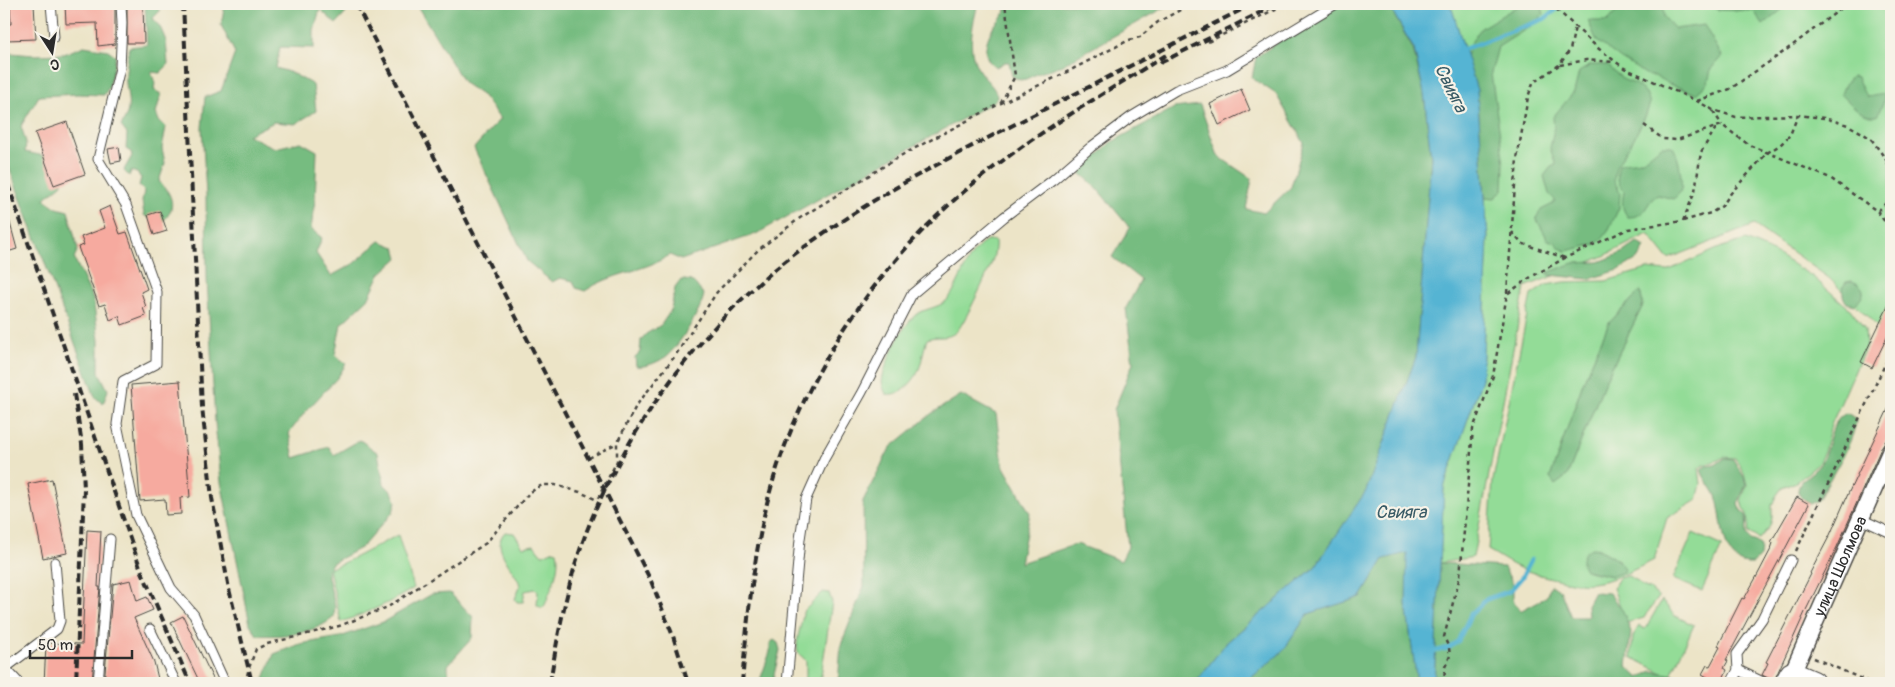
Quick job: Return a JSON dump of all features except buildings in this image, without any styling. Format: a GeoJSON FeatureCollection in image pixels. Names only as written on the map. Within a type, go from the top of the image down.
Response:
{"type":"FeatureCollection","features":[{"type":"Feature","properties":{"kind":"street","name":"улица Шолмова"},"geometry":{"type":"LineString","coordinates":[[1793,670],[1891,450]]}},
{"type":"Feature","properties":{"kind":"street"},"geometry":{"type":"LineString","coordinates":[[1793,670],[1813,683]]}},
{"type":"Feature","properties":{"kind":"lane"},"geometry":{"type":"LineString","coordinates":[[51,4],[54,37]]}},
{"type":"Feature","properties":{"kind":"lane"},"geometry":{"type":"LineString","coordinates":[[121,4],[120,68],[98,159],[126,205],[157,292],[156,364],[123,380],[117,424],[136,515],[171,588],[194,615],[225,683]]}},
{"type":"Feature","properties":{"kind":"lane"},"geometry":{"type":"LineString","coordinates":[[787,683],[800,539],[806,499],[824,459],[862,392],[912,294],[1004,217],[1054,180],[1091,147],[1131,117],[1176,90],[1227,70],[1336,4]]}},
{"type":"Feature","properties":{"kind":"lane"},"geometry":{"type":"LineString","coordinates":[[1861,519],[1891,533]]}},
{"type":"Feature","properties":{"kind":"lane"},"geometry":{"type":"LineString","coordinates":[[98,683],[110,539]]}},
{"type":"Feature","properties":{"kind":"lane"},"geometry":{"type":"LineString","coordinates":[[1731,683],[1738,670],[1737,654],[1762,619],[1791,560]]}},
{"type":"Feature","properties":{"kind":"lane"},"geometry":{"type":"LineString","coordinates":[[20,683],[4,668],[57,629],[60,621],[56,562]]}},
{"type":"Feature","properties":{"kind":"lane"},"geometry":{"type":"LineString","coordinates":[[150,629],[176,683]]}},
{"type":"Feature","properties":{"kind":"lane"},"geometry":{"type":"LineString","coordinates":[[1738,670],[1765,683]]}},
{"type":"Feature","properties":{"kind":"path"},"geometry":{"type":"LineString","coordinates":[[1001,103],[1015,76],[1004,4]]}},
{"type":"Feature","properties":{"kind":"path"},"geometry":{"type":"LineString","coordinates":[[246,683],[256,649],[267,644],[339,626],[388,607],[486,543],[529,493],[542,485],[555,485],[580,492],[597,500],[617,461],[617,443],[636,406],[675,356],[718,292],[758,250],[800,218],[902,155],[1001,103],[1130,40],[1140,37],[1158,22],[1191,4]]}},
{"type":"Feature","properties":{"kind":"path"},"geometry":{"type":"LineString","coordinates":[[1208,42],[1286,4]]}},
{"type":"Feature","properties":{"kind":"path"},"geometry":{"type":"LineString","coordinates":[[1551,4],[1599,49],[1624,68],[1713,110],[1736,117],[1798,115],[1824,118],[1848,125],[1872,140],[1887,161],[1891,175]]}},
{"type":"Feature","properties":{"kind":"path"},"geometry":{"type":"LineString","coordinates":[[1697,101],[1730,89],[1785,51],[1847,4]]}},
{"type":"Feature","properties":{"kind":"path"},"geometry":{"type":"LineString","coordinates":[[1444,683],[1445,667],[1450,656],[1444,637],[1460,576],[1473,429],[1493,376],[1507,294],[1517,159],[1528,97],[1533,83],[1559,65],[1570,50],[1575,27]]}},
{"type":"Feature","properties":{"kind":"path"},"geometry":{"type":"LineString","coordinates":[[1559,65],[1586,60],[1616,62]]}},
{"type":"Feature","properties":{"kind":"path"},"geometry":{"type":"LineString","coordinates":[[1713,110],[1722,124],[1742,140],[1767,153],[1815,170],[1830,178],[1877,211],[1891,230]]}},
{"type":"Feature","properties":{"kind":"path"},"geometry":{"type":"LineString","coordinates":[[1507,294],[1531,277],[1565,258],[1628,229],[1683,221],[1711,213],[1722,206],[1731,193],[1767,153],[1780,145],[1790,135],[1798,115]]}},
{"type":"Feature","properties":{"kind":"path"},"geometry":{"type":"LineString","coordinates":[[1644,125],[1663,139],[1677,140],[1722,124]]}},
{"type":"Feature","properties":{"kind":"path"},"geometry":{"type":"LineString","coordinates":[[1683,221],[1695,191],[1701,152],[1716,127]]}},
{"type":"Feature","properties":{"kind":"path"},"geometry":{"type":"LineString","coordinates":[[1887,161],[1891,162]]}},
{"type":"Feature","properties":{"kind":"path"},"geometry":{"type":"LineString","coordinates":[[1877,211],[1886,204],[1891,195]]}},
{"type":"Feature","properties":{"kind":"path"},"geometry":{"type":"LineString","coordinates":[[1512,232],[1521,243],[1565,258]]}},
{"type":"Feature","properties":{"kind":"path"},"geometry":{"type":"LineString","coordinates":[[1791,560],[1891,352]]}},
{"type":"Feature","properties":{"kind":"path"},"geometry":{"type":"LineString","coordinates":[[589,458],[617,443]]}},
{"type":"Feature","properties":{"kind":"path"},"geometry":{"type":"LineString","coordinates":[[1793,670],[1872,683]]}},
{"type":"Feature","properties":{"kind":"green space"},"geometry":{"type":"Polygon","coordinates":[[[145,4],[154,4],[160,11],[153,18],[161,29],[166,41],[168,65],[160,73],[151,72],[155,82],[154,90],[161,94],[156,113],[159,121],[166,127],[162,148],[165,163],[159,181],[168,192],[172,202],[167,217],[161,223],[151,220],[144,215],[142,201],[144,191],[139,186],[141,178],[137,173],[131,171],[129,176],[124,171],[132,156],[131,152],[126,149],[127,134],[121,126],[128,109],[126,70],[129,47],[147,45],[145,4]]]}},
{"type":"Feature","properties":{"kind":"green space"},"geometry":{"type":"Polygon","coordinates":[[[225,4],[341,4],[346,13],[336,24],[320,9],[314,30],[314,48],[280,47],[276,68],[292,73],[313,85],[316,111],[295,124],[274,122],[248,135],[275,148],[301,142],[317,151],[315,200],[311,229],[322,238],[316,253],[331,276],[353,264],[380,241],[395,247],[398,258],[380,274],[368,299],[341,324],[335,355],[346,364],[338,377],[306,411],[289,433],[294,458],[329,447],[334,455],[360,440],[378,453],[384,484],[392,492],[396,501],[393,512],[362,547],[332,563],[328,570],[335,606],[334,617],[308,631],[287,635],[257,635],[250,624],[221,482],[215,422],[207,279],[206,194],[202,128],[205,97],[221,91],[235,53],[221,25],[225,4]]]}},
{"type":"Feature","properties":{"kind":"green space"},"geometry":{"type":"Polygon","coordinates":[[[416,4],[978,4],[972,30],[973,56],[980,72],[997,94],[997,98],[993,102],[756,234],[681,260],[670,255],[660,261],[605,280],[585,291],[576,288],[573,281],[560,278],[552,282],[527,261],[474,148],[500,119],[483,96],[464,83],[416,4]]]}},
{"type":"Feature","properties":{"kind":"green space"},"geometry":{"type":"Polygon","coordinates":[[[1007,4],[1171,4],[1062,65],[1020,80],[1012,76],[1009,62],[996,67],[991,64],[986,55],[988,38],[1006,11],[1007,4]]]}},
{"type":"Feature","properties":{"kind":"green space"},"geometry":{"type":"Polygon","coordinates":[[[1336,4],[1388,4],[1413,49],[1424,93],[1431,158],[1416,357],[1366,491],[1315,567],[1226,643],[1195,683],[838,683],[841,645],[864,586],[863,501],[890,448],[931,414],[961,395],[996,414],[1003,465],[1030,513],[1020,563],[1077,544],[1121,561],[1128,547],[1114,410],[1133,363],[1126,308],[1141,280],[1112,257],[1130,228],[1094,185],[1080,173],[1110,143],[1174,108],[1200,105],[1218,156],[1252,179],[1246,209],[1264,213],[1291,187],[1304,143],[1276,94],[1252,78],[1256,57],[1336,4]]]}},
{"type":"Feature","properties":{"kind":"green space"},"geometry":{"type":"Polygon","coordinates":[[[1448,4],[1891,4],[1891,333],[1888,337],[1829,278],[1754,225],[1668,259],[1648,234],[1602,257],[1525,287],[1473,557],[1440,563],[1444,487],[1482,379],[1488,238],[1477,90],[1452,9],[1448,4]]]}},
{"type":"Feature","properties":{"kind":"green space"},"geometry":{"type":"Polygon","coordinates":[[[1521,4],[1541,4],[1544,14],[1531,26],[1498,47],[1491,73],[1504,164],[1503,190],[1495,198],[1485,197],[1477,90],[1466,57],[1470,44],[1481,28],[1521,4]]]}},
{"type":"Feature","properties":{"kind":"green space"},"geometry":{"type":"Polygon","coordinates":[[[1610,4],[1663,4],[1664,17],[1675,29],[1704,25],[1722,56],[1711,69],[1708,83],[1696,94],[1669,84],[1655,76],[1649,76],[1621,59],[1597,41],[1588,21],[1608,21],[1617,11],[1610,4]]]}},
{"type":"Feature","properties":{"kind":"green space"},"geometry":{"type":"Polygon","coordinates":[[[1706,4],[1782,4],[1784,8],[1763,25],[1754,11],[1718,10],[1706,4]]]}},
{"type":"Feature","properties":{"kind":"green space"},"geometry":{"type":"Polygon","coordinates":[[[84,46],[108,50],[116,56],[109,87],[104,95],[39,96],[21,126],[26,142],[25,152],[59,159],[62,184],[44,199],[57,208],[68,211],[78,249],[74,258],[93,299],[99,340],[99,372],[108,390],[103,404],[95,397],[4,154],[4,58],[11,53],[33,55],[64,54],[84,46]]]}},
{"type":"Feature","properties":{"kind":"green space"},"geometry":{"type":"Polygon","coordinates":[[[1591,65],[1607,65],[1624,80],[1635,84],[1646,93],[1650,103],[1633,140],[1616,167],[1614,180],[1620,193],[1619,208],[1607,233],[1596,244],[1566,251],[1555,242],[1548,240],[1536,218],[1541,210],[1553,204],[1555,200],[1549,194],[1544,176],[1551,167],[1556,165],[1550,148],[1554,129],[1553,117],[1574,92],[1579,72],[1591,65]]]}},
{"type":"Feature","properties":{"kind":"green space"},"geometry":{"type":"Polygon","coordinates":[[[1852,76],[1857,77],[1868,97],[1883,94],[1885,99],[1877,116],[1862,113],[1841,94],[1845,84],[1852,76]]]}},
{"type":"Feature","properties":{"kind":"green space"},"geometry":{"type":"Polygon","coordinates":[[[1662,146],[1672,146],[1676,154],[1680,166],[1680,192],[1673,199],[1658,195],[1650,201],[1640,215],[1628,217],[1623,205],[1624,191],[1618,179],[1619,165],[1640,161],[1662,146]]]}},
{"type":"Feature","properties":{"kind":"green space"},"geometry":{"type":"Polygon","coordinates":[[[990,240],[995,241],[991,264],[974,302],[959,328],[949,336],[927,339],[915,378],[900,392],[886,394],[882,378],[901,333],[918,313],[939,305],[949,298],[976,249],[990,240]]]}},
{"type":"Feature","properties":{"kind":"green space"},"geometry":{"type":"Polygon","coordinates":[[[1746,240],[1775,253],[1813,277],[1850,309],[1865,329],[1866,346],[1831,425],[1824,452],[1818,464],[1798,481],[1782,488],[1772,505],[1770,526],[1759,539],[1749,533],[1747,514],[1741,500],[1747,485],[1744,473],[1735,458],[1724,457],[1702,466],[1699,468],[1701,484],[1697,500],[1667,518],[1654,560],[1609,580],[1586,584],[1547,577],[1518,567],[1488,550],[1493,480],[1531,295],[1546,285],[1565,282],[1606,281],[1647,269],[1667,271],[1722,247],[1746,240]],[[1640,291],[1609,323],[1583,383],[1550,478],[1567,476],[1605,381],[1643,305],[1640,291]],[[1597,548],[1588,571],[1612,576],[1620,561],[1597,548]]]}},
{"type":"Feature","properties":{"kind":"green space"},"geometry":{"type":"Polygon","coordinates":[[[1637,242],[1645,247],[1639,258],[1619,270],[1589,279],[1550,275],[1547,273],[1574,263],[1599,262],[1622,253],[1637,242]]]}},
{"type":"Feature","properties":{"kind":"green space"},"geometry":{"type":"Polygon","coordinates":[[[681,280],[693,282],[704,294],[695,317],[668,355],[653,364],[636,366],[635,357],[640,352],[641,340],[646,334],[661,325],[671,310],[675,288],[681,280]]]}},
{"type":"Feature","properties":{"kind":"green space"},"geometry":{"type":"Polygon","coordinates":[[[1852,281],[1860,286],[1863,292],[1861,298],[1854,305],[1847,303],[1843,293],[1843,287],[1846,282],[1852,281]]]}},
{"type":"Feature","properties":{"kind":"green space"},"geometry":{"type":"Polygon","coordinates":[[[1640,291],[1643,305],[1605,381],[1567,476],[1555,485],[1550,478],[1583,383],[1609,323],[1640,291]]]}},
{"type":"Feature","properties":{"kind":"green space"},"geometry":{"type":"Polygon","coordinates":[[[1847,413],[1856,419],[1851,438],[1841,460],[1818,500],[1810,504],[1799,494],[1799,486],[1824,458],[1836,422],[1847,413]]]}},
{"type":"Feature","properties":{"kind":"green space"},"geometry":{"type":"Polygon","coordinates":[[[1725,458],[1733,459],[1744,477],[1746,485],[1738,503],[1740,509],[1746,515],[1747,534],[1750,540],[1761,546],[1760,557],[1753,564],[1742,563],[1734,558],[1728,549],[1716,496],[1701,469],[1706,466],[1715,465],[1725,458]]]}},
{"type":"Feature","properties":{"kind":"green space"},"geometry":{"type":"Polygon","coordinates":[[[505,532],[514,533],[523,547],[534,545],[543,555],[554,550],[557,551],[558,565],[555,578],[545,605],[542,608],[537,605],[538,591],[535,589],[525,591],[523,602],[517,602],[515,599],[520,586],[501,551],[501,538],[505,532]]]}},
{"type":"Feature","properties":{"kind":"green space"},"geometry":{"type":"Polygon","coordinates":[[[1693,533],[1722,546],[1702,591],[1673,579],[1693,533]]]}},
{"type":"Feature","properties":{"kind":"green space"},"geometry":{"type":"Polygon","coordinates":[[[398,535],[414,588],[378,607],[341,622],[329,569],[398,535]]]}},
{"type":"Feature","properties":{"kind":"green space"},"geometry":{"type":"Polygon","coordinates":[[[1592,548],[1601,550],[1616,559],[1625,569],[1624,572],[1612,576],[1585,570],[1582,557],[1592,548]]]}},
{"type":"Feature","properties":{"kind":"green space"},"geometry":{"type":"Polygon","coordinates":[[[1408,552],[1406,604],[1417,683],[1245,683],[1283,651],[1308,614],[1361,597],[1384,559],[1408,552]]]}},
{"type":"Feature","properties":{"kind":"green space"},"geometry":{"type":"Polygon","coordinates":[[[1440,563],[1504,567],[1513,584],[1513,600],[1520,611],[1546,597],[1551,585],[1560,590],[1571,617],[1588,617],[1587,605],[1594,592],[1609,593],[1623,611],[1631,632],[1627,667],[1639,678],[1652,671],[1679,676],[1683,683],[1434,683],[1440,563]]]}},
{"type":"Feature","properties":{"kind":"green space"},"geometry":{"type":"Polygon","coordinates":[[[1628,576],[1650,589],[1659,597],[1644,618],[1626,623],[1613,588],[1619,578],[1628,576]]]}},
{"type":"Feature","properties":{"kind":"green space"},"geometry":{"type":"Polygon","coordinates":[[[823,592],[829,593],[832,602],[821,676],[816,683],[806,683],[806,661],[798,651],[798,635],[803,612],[823,592]]]}},
{"type":"Feature","properties":{"kind":"green space"},"geometry":{"type":"Polygon","coordinates":[[[450,593],[473,617],[472,638],[448,665],[448,683],[266,683],[264,678],[274,654],[300,644],[340,637],[383,622],[432,594],[450,593]]]}},
{"type":"Feature","properties":{"kind":"green space"},"geometry":{"type":"Polygon","coordinates":[[[1662,600],[1675,616],[1694,625],[1670,677],[1631,657],[1633,636],[1639,626],[1645,629],[1662,600]]]}},
{"type":"Feature","properties":{"kind":"green space"},"geometry":{"type":"Polygon","coordinates":[[[774,640],[778,643],[780,650],[772,683],[759,683],[770,652],[770,643],[774,640]]]}},
{"type":"Feature","properties":{"kind":"water","name":"Свияга"},"geometry":{"type":"Polygon","coordinates":[[[1388,4],[1448,4],[1452,9],[1477,90],[1488,238],[1482,379],[1444,487],[1434,683],[1417,683],[1406,604],[1407,553],[1384,559],[1361,597],[1308,614],[1283,651],[1245,683],[1195,683],[1226,643],[1315,567],[1366,491],[1416,357],[1431,158],[1424,93],[1414,49],[1388,4]]]}},
{"type":"Feature","properties":{"kind":"waterway"},"geometry":{"type":"LineString","coordinates":[[1464,49],[1544,19],[1564,4]]}},
{"type":"Feature","properties":{"kind":"waterway"},"geometry":{"type":"LineString","coordinates":[[1431,652],[1449,648],[1458,641],[1471,614],[1487,599],[1510,591],[1522,577],[1531,560]]}},
{"type":"Feature","properties":{"kind":"railway"},"geometry":{"type":"LineString","coordinates":[[183,4],[202,407],[212,498],[229,589],[252,683]]}},
{"type":"Feature","properties":{"kind":"railway"},"geometry":{"type":"LineString","coordinates":[[356,4],[651,581],[673,636],[688,683]]}},
{"type":"Feature","properties":{"kind":"railway"},"geometry":{"type":"LineString","coordinates":[[550,683],[560,626],[574,570],[586,533],[604,492],[625,451],[649,411],[676,373],[706,337],[738,304],[771,273],[807,245],[888,192],[973,145],[1253,4]]}},
{"type":"Feature","properties":{"kind":"railway"},"geometry":{"type":"LineString","coordinates":[[1160,63],[1277,4]]}},
{"type":"Feature","properties":{"kind":"railway"},"geometry":{"type":"LineString","coordinates":[[742,683],[754,573],[770,491],[795,421],[816,378],[840,336],[896,259],[929,224],[964,192],[1001,162],[1041,134],[1166,55]]}},
{"type":"Feature","properties":{"kind":"railway"},"geometry":{"type":"LineString","coordinates":[[4,173],[140,567],[190,683]]}},
{"type":"Feature","properties":{"kind":"railway"},"geometry":{"type":"LineString","coordinates":[[74,394],[82,444],[84,489],[76,683]]}}]}
